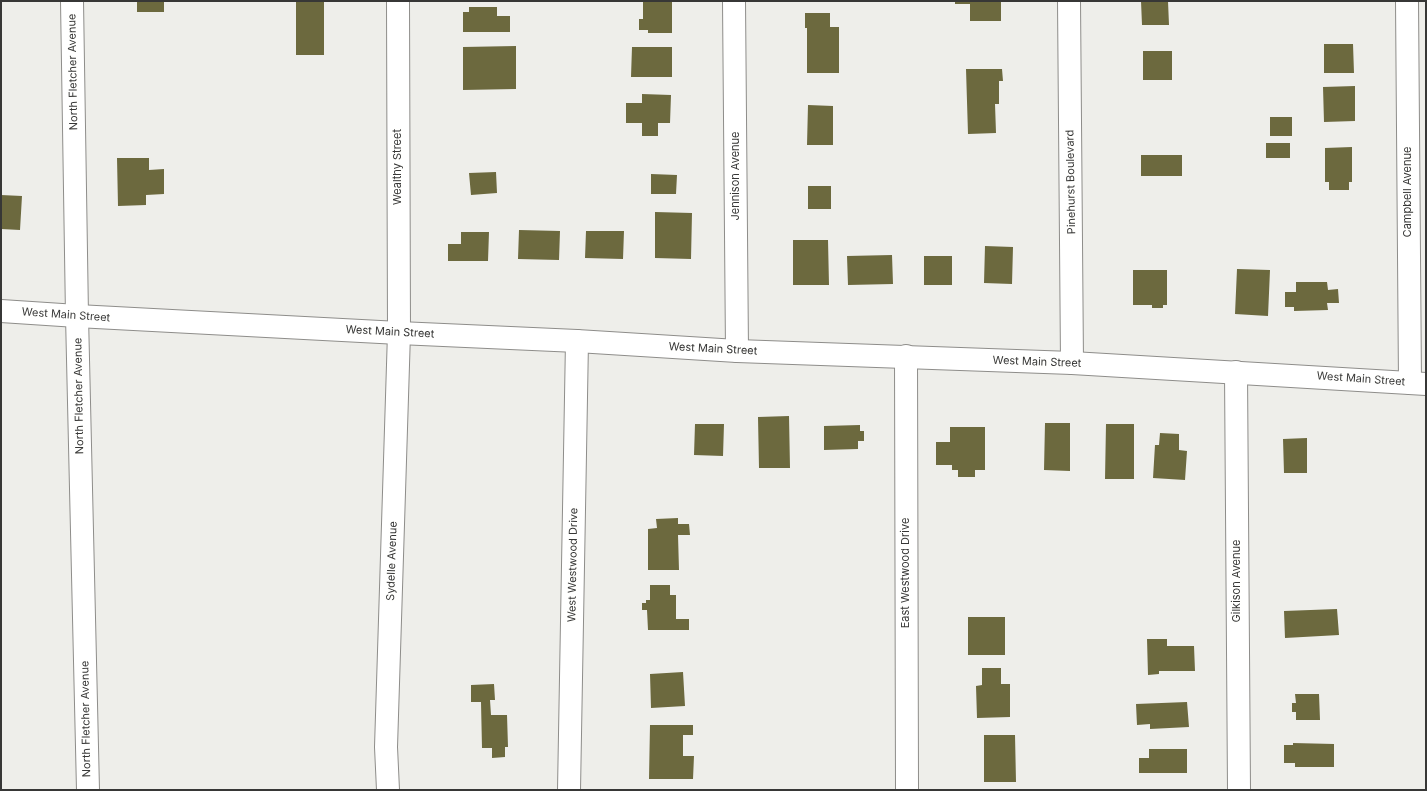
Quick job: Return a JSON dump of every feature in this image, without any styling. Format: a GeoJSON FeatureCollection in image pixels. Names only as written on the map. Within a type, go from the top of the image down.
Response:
{"type":"FeatureCollection","features":[{"type":"Feature","properties":{"kind":"street","name":"North Fletcher Avenue"},"geometry":{"type":"LineString","coordinates":[[72,1],[77,316],[88,790]]}},
{"type":"Feature","properties":{"kind":"street","name":"Wealthy Street"},"geometry":{"type":"LineString","coordinates":[[398,1],[399,333]]}},
{"type":"Feature","properties":{"kind":"street","name":"Jennison Avenue"},"geometry":{"type":"LineString","coordinates":[[734,1],[737,351]]}},
{"type":"Feature","properties":{"kind":"street","name":"Pinehurst Boulevard"},"geometry":{"type":"LineString","coordinates":[[1069,1],[1072,363]]}},
{"type":"Feature","properties":{"kind":"street","name":"Campbell Avenue"},"geometry":{"type":"LineString","coordinates":[[1407,1],[1418,383]]}},
{"type":"Feature","properties":{"kind":"street","name":"West Main Street"},"geometry":{"type":"LineString","coordinates":[[1,311],[399,333],[577,341],[737,351],[1072,363],[1418,383]]}},
{"type":"Feature","properties":{"kind":"street","name":"Sydelle Avenue"},"geometry":{"type":"LineString","coordinates":[[388,790],[386,747],[399,333]]}},
{"type":"Feature","properties":{"kind":"street","name":"West Westwood Drive"},"geometry":{"type":"LineString","coordinates":[[569,790],[577,341]]}},
{"type":"Feature","properties":{"kind":"street","name":"East Westwood Drive"},"geometry":{"type":"LineString","coordinates":[[906,356],[907,790]]}},
{"type":"Feature","properties":{"kind":"street","name":"Gilkison Avenue"},"geometry":{"type":"LineString","coordinates":[[1236,372],[1238,790]]}},
{"type":"Feature","properties":{"kind":"building"},"geometry":{"type":"Polygon","coordinates":[[[137,1],[164,1],[164,12],[137,12],[137,1]]]}},
{"type":"Feature","properties":{"kind":"building"},"geometry":{"type":"Polygon","coordinates":[[[296,1],[324,1],[324,55],[296,55],[296,1]]]}},
{"type":"Feature","properties":{"kind":"building"},"geometry":{"type":"Polygon","coordinates":[[[643,1],[672,1],[672,33],[648,33],[648,30],[639,30],[639,19],[643,19],[643,1]]]}},
{"type":"Feature","properties":{"kind":"building"},"geometry":{"type":"Polygon","coordinates":[[[955,1],[1001,1],[1001,21],[970,21],[970,4],[955,4],[955,1]]]}},
{"type":"Feature","properties":{"kind":"building"},"geometry":{"type":"Polygon","coordinates":[[[1141,1],[1168,1],[1169,25],[1142,25],[1141,1]]]}},
{"type":"Feature","properties":{"kind":"building"},"geometry":{"type":"Polygon","coordinates":[[[469,7],[497,7],[497,16],[510,16],[510,32],[463,32],[463,12],[469,12],[469,7]]]}},
{"type":"Feature","properties":{"kind":"building"},"geometry":{"type":"Polygon","coordinates":[[[805,13],[830,13],[830,27],[839,27],[839,73],[807,73],[807,28],[805,28],[805,13]]]}},
{"type":"Feature","properties":{"kind":"building"},"geometry":{"type":"Polygon","coordinates":[[[1324,44],[1353,44],[1354,73],[1324,73],[1324,44]]]}},
{"type":"Feature","properties":{"kind":"building"},"geometry":{"type":"Polygon","coordinates":[[[516,46],[516,89],[463,90],[463,47],[516,46]]]}},
{"type":"Feature","properties":{"kind":"building"},"geometry":{"type":"Polygon","coordinates":[[[632,47],[672,47],[672,77],[631,77],[632,47]]]}},
{"type":"Feature","properties":{"kind":"building"},"geometry":{"type":"Polygon","coordinates":[[[1143,51],[1172,51],[1172,80],[1143,80],[1143,51]]]}},
{"type":"Feature","properties":{"kind":"building"},"geometry":{"type":"Polygon","coordinates":[[[966,69],[1002,69],[1003,81],[999,81],[999,104],[995,104],[996,133],[968,134],[966,69]]]}},
{"type":"Feature","properties":{"kind":"building"},"geometry":{"type":"Polygon","coordinates":[[[1355,86],[1355,121],[1324,122],[1323,87],[1355,86]]]}},
{"type":"Feature","properties":{"kind":"building"},"geometry":{"type":"Polygon","coordinates":[[[642,94],[671,95],[670,123],[658,123],[658,136],[642,136],[642,123],[626,123],[626,103],[642,103],[642,94]]]}},
{"type":"Feature","properties":{"kind":"building"},"geometry":{"type":"Polygon","coordinates":[[[808,105],[833,106],[833,145],[807,145],[808,105]]]}},
{"type":"Feature","properties":{"kind":"building"},"geometry":{"type":"Polygon","coordinates":[[[1270,117],[1292,117],[1292,136],[1270,136],[1270,117]]]}},
{"type":"Feature","properties":{"kind":"building"},"geometry":{"type":"Polygon","coordinates":[[[1266,143],[1290,143],[1290,158],[1266,158],[1266,143]]]}},
{"type":"Feature","properties":{"kind":"building"},"geometry":{"type":"Polygon","coordinates":[[[1352,147],[1352,182],[1349,182],[1349,190],[1329,190],[1329,182],[1325,182],[1325,148],[1352,147]]]}},
{"type":"Feature","properties":{"kind":"building"},"geometry":{"type":"Polygon","coordinates":[[[1141,155],[1182,155],[1182,176],[1141,176],[1141,155]]]}},
{"type":"Feature","properties":{"kind":"building"},"geometry":{"type":"Polygon","coordinates":[[[117,158],[149,158],[149,170],[164,169],[164,194],[146,195],[146,205],[118,206],[117,158]]]}},
{"type":"Feature","properties":{"kind":"building"},"geometry":{"type":"Polygon","coordinates":[[[496,172],[497,193],[471,195],[469,173],[496,172]]]}},
{"type":"Feature","properties":{"kind":"building"},"geometry":{"type":"Polygon","coordinates":[[[651,174],[677,175],[676,194],[651,194],[651,174]]]}},
{"type":"Feature","properties":{"kind":"building"},"geometry":{"type":"Polygon","coordinates":[[[808,186],[831,186],[831,209],[808,209],[808,186]]]}},
{"type":"Feature","properties":{"kind":"building"},"geometry":{"type":"Polygon","coordinates":[[[1,195],[22,196],[20,230],[1,229],[1,195]]]}},
{"type":"Feature","properties":{"kind":"building"},"geometry":{"type":"Polygon","coordinates":[[[655,212],[692,213],[691,259],[655,258],[655,212]]]}},
{"type":"Feature","properties":{"kind":"building"},"geometry":{"type":"Polygon","coordinates":[[[519,230],[560,231],[559,260],[518,259],[519,230]]]}},
{"type":"Feature","properties":{"kind":"building"},"geometry":{"type":"Polygon","coordinates":[[[586,231],[624,231],[623,259],[585,258],[586,231]]]}},
{"type":"Feature","properties":{"kind":"building"},"geometry":{"type":"Polygon","coordinates":[[[461,232],[489,232],[488,261],[448,261],[448,244],[461,244],[461,232]]]}},
{"type":"Feature","properties":{"kind":"building"},"geometry":{"type":"Polygon","coordinates":[[[793,240],[828,240],[829,285],[793,285],[793,240]]]}},
{"type":"Feature","properties":{"kind":"building"},"geometry":{"type":"Polygon","coordinates":[[[985,246],[1013,247],[1012,284],[984,283],[985,246]]]}},
{"type":"Feature","properties":{"kind":"building"},"geometry":{"type":"Polygon","coordinates":[[[892,255],[893,284],[848,285],[847,256],[892,255]]]}},
{"type":"Feature","properties":{"kind":"building"},"geometry":{"type":"Polygon","coordinates":[[[924,256],[952,256],[952,285],[924,285],[924,256]]]}},
{"type":"Feature","properties":{"kind":"building"},"geometry":{"type":"Polygon","coordinates":[[[1237,269],[1270,270],[1268,316],[1235,314],[1237,269]]]}},
{"type":"Feature","properties":{"kind":"building"},"geometry":{"type":"Polygon","coordinates":[[[1133,270],[1167,270],[1167,305],[1163,305],[1163,308],[1152,308],[1152,305],[1133,305],[1133,270]]]}},
{"type":"Feature","properties":{"kind":"building"},"geometry":{"type":"Polygon","coordinates":[[[1296,282],[1327,282],[1328,290],[1338,289],[1339,303],[1327,303],[1328,310],[1294,311],[1294,307],[1285,307],[1285,292],[1296,292],[1296,282]]]}},
{"type":"Feature","properties":{"kind":"building"},"geometry":{"type":"Polygon","coordinates":[[[789,416],[790,468],[759,468],[758,417],[789,416]]]}},
{"type":"Feature","properties":{"kind":"building"},"geometry":{"type":"Polygon","coordinates":[[[1045,423],[1070,423],[1070,471],[1044,470],[1045,423]]]}},
{"type":"Feature","properties":{"kind":"building"},"geometry":{"type":"Polygon","coordinates":[[[695,424],[724,424],[723,456],[694,455],[695,424]]]}},
{"type":"Feature","properties":{"kind":"building"},"geometry":{"type":"Polygon","coordinates":[[[1106,424],[1134,424],[1134,479],[1105,479],[1106,424]]]}},
{"type":"Feature","properties":{"kind":"building"},"geometry":{"type":"Polygon","coordinates":[[[860,425],[860,431],[864,431],[864,441],[858,441],[858,449],[824,450],[824,426],[860,425]]]}},
{"type":"Feature","properties":{"kind":"building"},"geometry":{"type":"Polygon","coordinates":[[[950,427],[985,427],[985,470],[975,470],[975,477],[958,477],[958,470],[952,470],[952,465],[936,465],[936,442],[950,442],[950,427]]]}},
{"type":"Feature","properties":{"kind":"building"},"geometry":{"type":"Polygon","coordinates":[[[1160,433],[1179,434],[1179,450],[1187,451],[1185,480],[1153,478],[1155,445],[1159,445],[1160,433]]]}},
{"type":"Feature","properties":{"kind":"building"},"geometry":{"type":"Polygon","coordinates":[[[1307,438],[1307,473],[1284,473],[1283,439],[1307,438]]]}},
{"type":"Feature","properties":{"kind":"building"},"geometry":{"type":"Polygon","coordinates":[[[678,518],[678,524],[689,524],[690,535],[678,535],[679,570],[648,570],[648,529],[657,528],[656,519],[678,518]]]}},
{"type":"Feature","properties":{"kind":"building"},"geometry":{"type":"Polygon","coordinates":[[[650,585],[670,585],[670,595],[676,595],[676,619],[689,619],[689,630],[648,630],[647,610],[642,610],[642,603],[646,603],[646,600],[650,600],[650,585]]]}},
{"type":"Feature","properties":{"kind":"building"},"geometry":{"type":"Polygon","coordinates":[[[1337,609],[1339,635],[1285,638],[1284,611],[1337,609]]]}},
{"type":"Feature","properties":{"kind":"building"},"geometry":{"type":"Polygon","coordinates":[[[968,617],[1005,617],[1005,655],[968,655],[968,617]]]}},
{"type":"Feature","properties":{"kind":"building"},"geometry":{"type":"Polygon","coordinates":[[[1147,639],[1167,639],[1167,646],[1194,646],[1195,671],[1159,671],[1159,674],[1148,675],[1147,639]]]}},
{"type":"Feature","properties":{"kind":"building"},"geometry":{"type":"Polygon","coordinates":[[[982,668],[1001,668],[1001,684],[1010,684],[1010,717],[977,718],[976,686],[982,685],[982,668]]]}},
{"type":"Feature","properties":{"kind":"building"},"geometry":{"type":"Polygon","coordinates":[[[683,672],[685,706],[651,708],[650,674],[683,672]]]}},
{"type":"Feature","properties":{"kind":"building"},"geometry":{"type":"Polygon","coordinates":[[[494,684],[495,700],[490,700],[491,715],[507,715],[508,747],[505,747],[505,757],[492,758],[492,748],[482,748],[481,702],[471,702],[471,685],[494,684]]]}},
{"type":"Feature","properties":{"kind":"building"},"geometry":{"type":"Polygon","coordinates":[[[1295,694],[1319,694],[1320,720],[1296,720],[1296,712],[1292,712],[1292,703],[1296,703],[1295,694]]]}},
{"type":"Feature","properties":{"kind":"building"},"geometry":{"type":"Polygon","coordinates":[[[1187,702],[1189,727],[1150,729],[1150,724],[1137,725],[1136,704],[1187,702]]]}},
{"type":"Feature","properties":{"kind":"building"},"geometry":{"type":"Polygon","coordinates":[[[650,725],[693,725],[693,735],[683,735],[683,756],[694,756],[693,779],[649,779],[650,725]]]}},
{"type":"Feature","properties":{"kind":"building"},"geometry":{"type":"Polygon","coordinates":[[[984,735],[1015,735],[1016,782],[984,782],[984,735]]]}},
{"type":"Feature","properties":{"kind":"building"},"geometry":{"type":"Polygon","coordinates":[[[1293,743],[1334,744],[1334,767],[1295,767],[1295,763],[1284,763],[1284,745],[1293,745],[1293,743]]]}},
{"type":"Feature","properties":{"kind":"building"},"geometry":{"type":"Polygon","coordinates":[[[1149,749],[1187,749],[1187,773],[1139,773],[1139,758],[1149,758],[1149,749]]]}}]}
